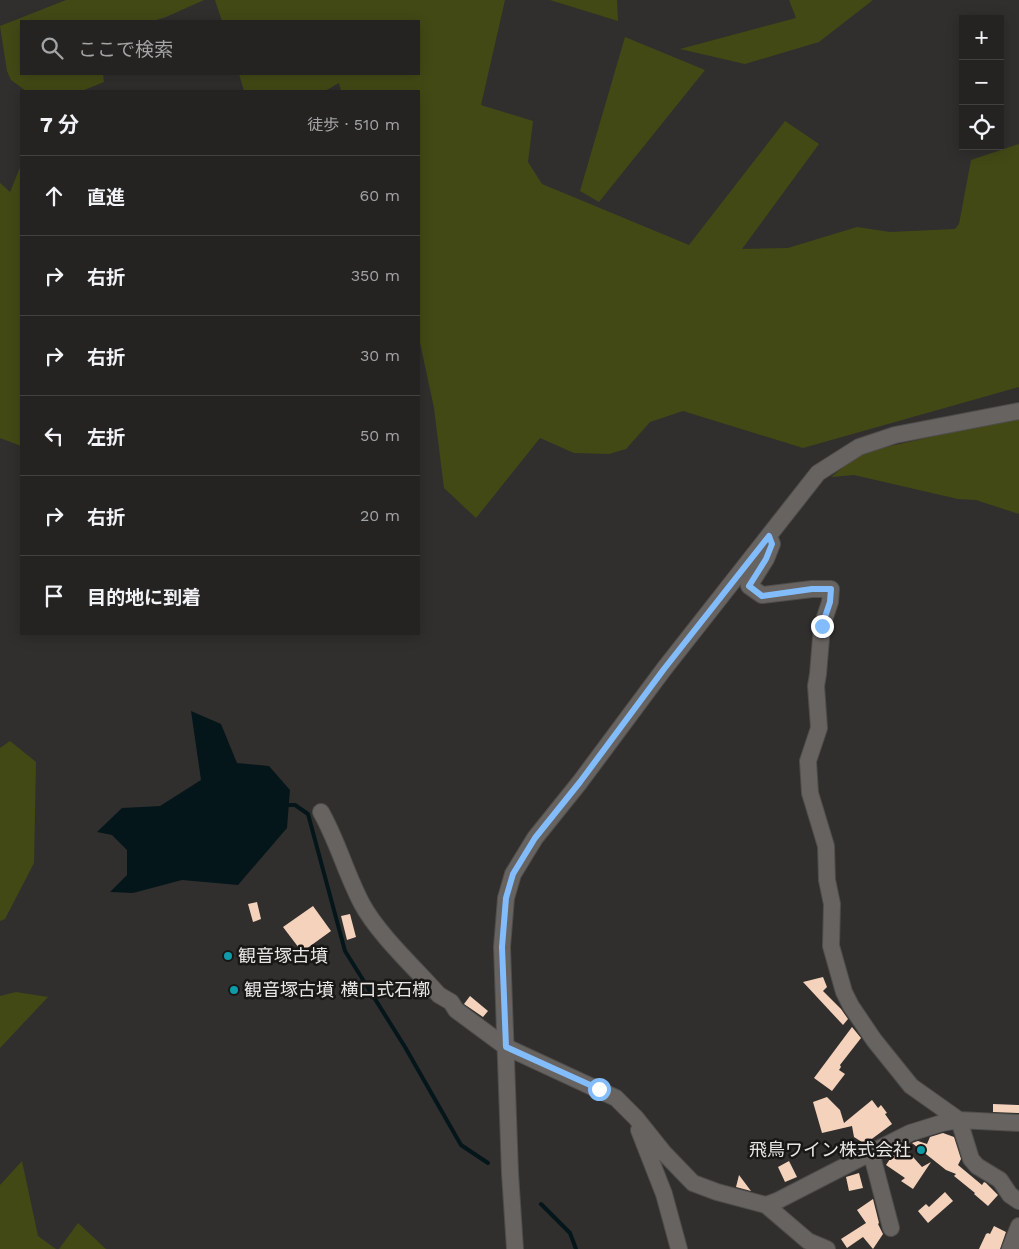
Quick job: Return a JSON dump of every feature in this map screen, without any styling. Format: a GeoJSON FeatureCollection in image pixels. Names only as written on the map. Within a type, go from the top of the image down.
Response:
{"type":"FeatureCollection","features":[{"type":"Feature","properties":{"kind":"street"},"geometry":{"type":"LineString","coordinates":[[515,1249],[510,1173],[502,947],[506,898],[513,874],[535,838],[580,782],[664,669],[818,473],[859,447],[895,434],[1019,411]]}},
{"type":"Feature","properties":{"kind":"street"},"geometry":{"type":"LineString","coordinates":[[769,536],[772,544],[766,559],[749,586],[762,596],[812,589],[831,589],[830,602],[822,626],[816,686],[819,728],[808,761],[810,793],[826,846],[827,880],[832,904],[831,946],[844,992],[874,1040],[911,1086],[959,1120],[971,1160],[977,1166],[1000,1180],[1010,1195],[1019,1202]]}},
{"type":"Feature","properties":{"kind":"street"},"geometry":{"type":"LineString","coordinates":[[321,812],[333,834],[346,872],[362,906],[380,931],[440,995],[451,1002],[456,1010],[506,1047],[616,1098],[693,1183],[717,1192],[766,1205],[808,1241],[826,1249]]}},
{"type":"Feature","properties":{"kind":"street"},"geometry":{"type":"LineString","coordinates":[[636,1118],[664,1194],[679,1249]]}},
{"type":"Feature","properties":{"kind":"street"},"geometry":{"type":"LineString","coordinates":[[766,1205],[871,1152],[910,1134],[942,1123],[959,1120],[1019,1123]]}},
{"type":"Feature","properties":{"kind":"street"},"geometry":{"type":"LineString","coordinates":[[871,1152],[891,1228]]}},
{"type":"Feature","properties":{"kind":"street"},"geometry":{"type":"LineString","coordinates":[[1010,1249],[1019,1226]]}},
{"type":"Feature","properties":{"kind":"green space"},"geometry":{"type":"Polygon","coordinates":[[[66,0],[204,0],[156,20],[20,20],[20,75],[103,75],[104,82],[84,90],[25,90],[11,80],[7,71],[0,26],[66,0]]]}},
{"type":"Feature","properties":{"kind":"green space"},"geometry":{"type":"Polygon","coordinates":[[[215,0],[505,0],[481,105],[533,121],[528,162],[542,184],[689,245],[785,121],[819,144],[742,249],[788,248],[857,227],[890,232],[955,229],[959,224],[971,160],[1019,144],[1019,387],[803,448],[683,411],[650,422],[626,449],[609,454],[574,453],[540,438],[476,518],[444,488],[434,408],[420,343],[420,90],[341,90],[339,83],[327,90],[244,90],[239,75],[420,75],[420,20],[222,20],[215,0]]]}},
{"type":"Feature","properties":{"kind":"green space"},"geometry":{"type":"Polygon","coordinates":[[[550,0],[617,0],[618,21],[550,0]]]}},
{"type":"Feature","properties":{"kind":"green space"},"geometry":{"type":"Polygon","coordinates":[[[789,0],[873,0],[819,42],[745,64],[680,49],[796,18],[789,0]]]}},
{"type":"Feature","properties":{"kind":"green space"},"geometry":{"type":"Polygon","coordinates":[[[625,37],[705,70],[599,202],[580,191],[625,37]]]}},
{"type":"Feature","properties":{"kind":"green space"},"geometry":{"type":"Polygon","coordinates":[[[20,167],[20,446],[0,438],[0,183],[10,192],[20,167]]]}},
{"type":"Feature","properties":{"kind":"green space"},"geometry":{"type":"Polygon","coordinates":[[[1019,417],[1019,514],[976,500],[958,499],[854,475],[831,477],[856,457],[882,448],[1019,417]]]}},
{"type":"Feature","properties":{"kind":"green space"},"geometry":{"type":"Polygon","coordinates":[[[10,741],[36,762],[34,863],[5,919],[0,921],[0,748],[10,741]]]}},
{"type":"Feature","properties":{"kind":"green space"},"geometry":{"type":"Polygon","coordinates":[[[16,992],[48,997],[0,1048],[0,996],[16,992]]]}},
{"type":"Feature","properties":{"kind":"green space"},"geometry":{"type":"Polygon","coordinates":[[[22,1161],[38,1236],[56,1249],[0,1249],[0,1185],[22,1161]]]}},
{"type":"Feature","properties":{"kind":"green space"},"geometry":{"type":"Polygon","coordinates":[[[78,1223],[106,1249],[59,1249],[78,1223]]]}},
{"type":"Feature","properties":{"kind":"shaded area"},"geometry":{"type":"Polygon","coordinates":[[[191,711],[221,724],[237,763],[269,766],[290,790],[287,828],[238,885],[182,880],[133,893],[110,892],[127,875],[127,850],[112,835],[97,832],[122,808],[160,806],[201,780],[191,711]]]}},
{"type":"Feature","properties":{"kind":"building"},"geometry":{"type":"Polygon","coordinates":[[[257,902],[261,919],[253,922],[248,904],[257,902]]]}},
{"type":"Feature","properties":{"kind":"building"},"geometry":{"type":"Polygon","coordinates":[[[313,906],[331,931],[302,952],[283,927],[313,906]]]}},
{"type":"Feature","properties":{"kind":"building"},"geometry":{"type":"Polygon","coordinates":[[[350,914],[356,937],[347,940],[341,916],[350,914]]]}},
{"type":"Feature","properties":{"kind":"building"},"geometry":{"type":"Polygon","coordinates":[[[823,977],[827,987],[823,991],[848,1019],[843,1025],[803,982],[823,977]]]}},
{"type":"Feature","properties":{"kind":"building"},"geometry":{"type":"Polygon","coordinates":[[[470,996],[488,1011],[483,1017],[464,1004],[470,996]]]}},
{"type":"Feature","properties":{"kind":"building"},"geometry":{"type":"Polygon","coordinates":[[[852,1027],[861,1038],[840,1065],[839,1070],[845,1074],[832,1091],[814,1078],[852,1027]]]}},
{"type":"Feature","properties":{"kind":"building"},"geometry":{"type":"Polygon","coordinates":[[[827,1097],[840,1110],[844,1123],[872,1100],[878,1108],[881,1105],[892,1124],[865,1144],[854,1137],[852,1126],[822,1133],[813,1102],[827,1097]]]}},
{"type":"Feature","properties":{"kind":"building"},"geometry":{"type":"Polygon","coordinates":[[[993,1104],[1019,1105],[1019,1113],[993,1112],[993,1104]]]}},
{"type":"Feature","properties":{"kind":"building"},"geometry":{"type":"Polygon","coordinates":[[[943,1133],[954,1137],[961,1159],[958,1165],[982,1185],[984,1182],[986,1183],[998,1195],[988,1206],[954,1176],[956,1174],[946,1170],[912,1143],[918,1141],[927,1144],[930,1137],[943,1133]]]}},
{"type":"Feature","properties":{"kind":"building"},"geometry":{"type":"Polygon","coordinates":[[[904,1147],[922,1167],[931,1162],[913,1189],[901,1181],[905,1178],[886,1165],[892,1156],[889,1155],[904,1147]]]}},
{"type":"Feature","properties":{"kind":"building"},"geometry":{"type":"Polygon","coordinates":[[[789,1161],[797,1177],[785,1182],[778,1167],[789,1161]]]}},
{"type":"Feature","properties":{"kind":"building"},"geometry":{"type":"Polygon","coordinates":[[[859,1173],[863,1188],[849,1191],[846,1177],[859,1173]]]}},
{"type":"Feature","properties":{"kind":"building"},"geometry":{"type":"Polygon","coordinates":[[[739,1175],[751,1191],[736,1187],[739,1175]]]}},
{"type":"Feature","properties":{"kind":"building"},"geometry":{"type":"Polygon","coordinates":[[[945,1192],[953,1201],[928,1223],[918,1211],[926,1204],[929,1207],[945,1192]]]}},
{"type":"Feature","properties":{"kind":"building"},"geometry":{"type":"Polygon","coordinates":[[[873,1199],[878,1224],[883,1234],[873,1249],[863,1237],[847,1248],[841,1239],[866,1223],[857,1210],[873,1199]]]}},
{"type":"Feature","properties":{"kind":"building"},"geometry":{"type":"Polygon","coordinates":[[[994,1226],[1006,1232],[1000,1249],[979,1249],[986,1234],[990,1234],[994,1226]]]}},
{"type":"Feature","properties":{"kind":"waterway"},"geometry":{"type":"LineString","coordinates":[[286,805],[295,805],[308,814],[345,951],[405,1047],[461,1145],[488,1163]]}},
{"type":"Feature","properties":{"kind":"waterway"},"geometry":{"type":"LineString","coordinates":[[541,1204],[570,1233],[576,1249]]}},
{"type":"Feature","properties":{"kind":"place","name":"観音塚古墳"},"geometry":{"type":"Point","coordinates":[228,956]}},
{"type":"Feature","properties":{"kind":"place","name":"観音塚古墳 横口式石槨"},"geometry":{"type":"Point","coordinates":[234,990]}},
{"type":"Feature","properties":{"kind":"place","name":"飛鳥ワイン株式会社"},"geometry":{"type":"Point","coordinates":[921,1150]}},
{"type":"Feature","properties":{"kind":"route"},"geometry":{"type":"LineString","coordinates":[[599,1089],[506,1047],[502,947],[506,898],[513,874],[535,838],[580,782],[664,669],[769,536],[772,544],[766,559],[749,586],[762,596],[812,589],[831,589],[830,602],[822,626]]}}]}
